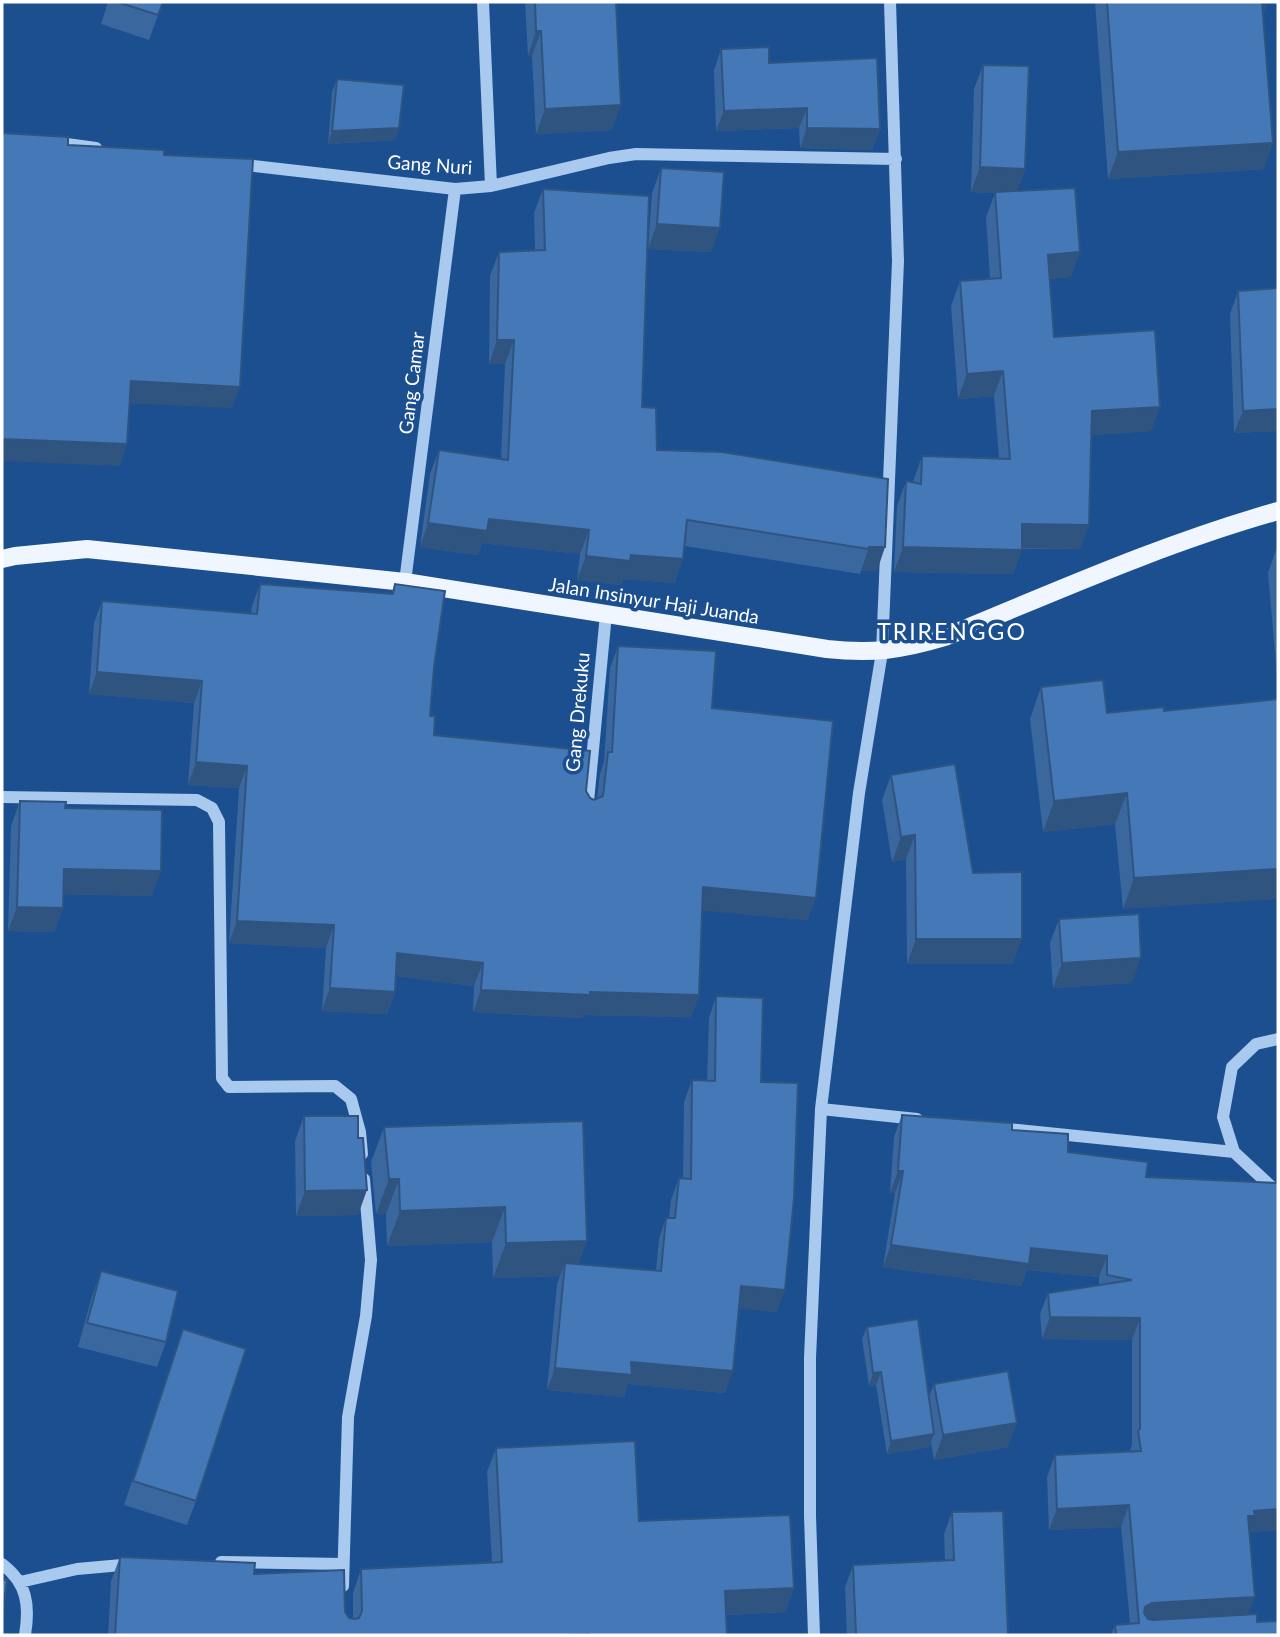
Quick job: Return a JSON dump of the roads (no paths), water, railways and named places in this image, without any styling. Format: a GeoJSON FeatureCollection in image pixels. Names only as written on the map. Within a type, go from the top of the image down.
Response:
{"type":"FeatureCollection","features":[{"type":"Feature","properties":{"kind":"main road","name":"Jalan Insinyur Haji Juanda"},"geometry":{"type":"LineString","coordinates":[[2,559],[88,549],[405,582],[827,649],[882,652],[910,648],[945,636],[1149,554],[1229,525],[1278,511]]}},
{"type":"Feature","properties":{"kind":"street"},"geometry":{"type":"LineString","coordinates":[[483,2],[491,186]]}},
{"type":"Feature","properties":{"kind":"street"},"geometry":{"type":"LineString","coordinates":[[814,1635],[810,1516],[810,1358],[821,1109],[859,793],[882,652],[898,261],[890,2]]}},
{"type":"Feature","properties":{"kind":"street"},"geometry":{"type":"LineString","coordinates":[[42,141],[108,149]]}},
{"type":"Feature","properties":{"kind":"street","name":"Gang Nuri"},"geometry":{"type":"LineString","coordinates":[[228,163],[455,189],[491,186],[636,154],[896,159]]}},
{"type":"Feature","properties":{"kind":"street","name":"Gang Camar"},"geometry":{"type":"LineString","coordinates":[[405,582],[455,189]]}},
{"type":"Feature","properties":{"kind":"street","name":"Gang Drekuku"},"geometry":{"type":"LineString","coordinates":[[587,814],[606,614]]}},
{"type":"Feature","properties":{"kind":"street"},"geometry":{"type":"LineString","coordinates":[[2,797],[197,800],[212,808],[219,822],[222,1078],[229,1087],[335,1086],[351,1099],[360,1132],[371,1260],[366,1316],[348,1417],[344,1600]]}},
{"type":"Feature","properties":{"kind":"street"},"geometry":{"type":"LineString","coordinates":[[1278,1039],[1256,1044],[1232,1067],[1223,1117],[1234,1152],[1276,1191],[1278,1196]]}},
{"type":"Feature","properties":{"kind":"street"},"geometry":{"type":"LineString","coordinates":[[821,1109],[931,1121]]}},
{"type":"Feature","properties":{"kind":"street"},"geometry":{"type":"LineString","coordinates":[[986,1126],[1234,1152]]}},
{"type":"Feature","properties":{"kind":"street"},"geometry":{"type":"LineString","coordinates":[[207,1562],[343,1564]]}},
{"type":"Feature","properties":{"kind":"street"},"geometry":{"type":"LineString","coordinates":[[20,1583],[77,1569],[152,1563]]}},
{"type":"Feature","properties":{"kind":"street"},"geometry":{"type":"LineString","coordinates":[[2,1564],[15,1574],[25,1592],[25,1635]]}},
{"type":"Feature","properties":{"kind":"district","name":"TRIRENGGO"},"geometry":{"type":"Point","coordinates":[952,631]}}]}
